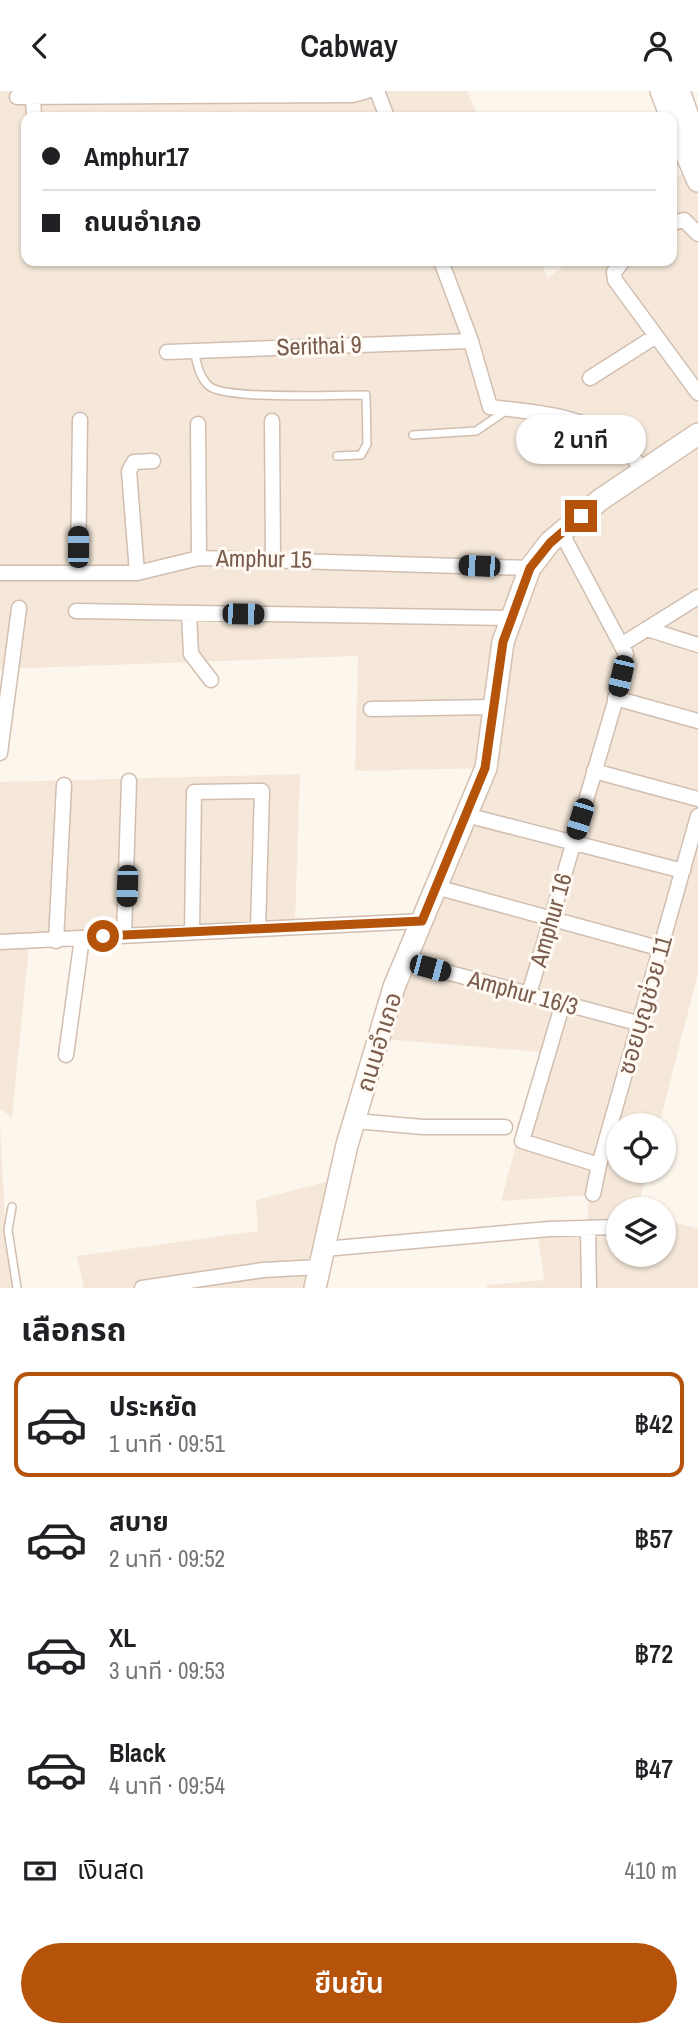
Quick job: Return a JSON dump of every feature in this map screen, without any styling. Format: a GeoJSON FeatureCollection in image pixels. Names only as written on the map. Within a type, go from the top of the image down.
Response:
{"type":"FeatureCollection","features":[{"type":"Feature","properties":{"kind":"street"},"geometry":{"type":"LineString","coordinates":[[17,97],[352,95],[367,91]]}},
{"type":"Feature","properties":{"kind":"street"},"geometry":{"type":"LineString","coordinates":[[377,91],[385,112]]}},
{"type":"Feature","properties":{"kind":"street"},"geometry":{"type":"LineString","coordinates":[[661,91],[668,112]]}},
{"type":"Feature","properties":{"kind":"street"},"geometry":{"type":"LineString","coordinates":[[679,91],[698,144]]}},
{"type":"Feature","properties":{"kind":"street"},"geometry":{"type":"LineString","coordinates":[[33,97],[34,112]]}},
{"type":"Feature","properties":{"kind":"street"},"geometry":{"type":"LineString","coordinates":[[677,133],[698,181]]}},
{"type":"Feature","properties":{"kind":"street"},"geometry":{"type":"LineString","coordinates":[[677,222],[684,220],[698,234]]}},
{"type":"Feature","properties":{"kind":"street"},"geometry":{"type":"LineString","coordinates":[[442,266],[471,341],[491,407],[547,413],[584,423],[615,439],[644,470]]}},
{"type":"Feature","properties":{"kind":"street"},"geometry":{"type":"LineString","coordinates":[[619,266],[614,272],[615,280],[698,393]]}},
{"type":"Feature","properties":{"kind":"street"},"geometry":{"type":"LineString","coordinates":[[590,378],[656,336]]}},
{"type":"Feature","properties":{"kind":"street","name":"Serithai 9"},"geometry":{"type":"LineString","coordinates":[[167,352],[471,341]]}},
{"type":"Feature","properties":{"kind":"street"},"geometry":{"type":"LineString","coordinates":[[78,572],[80,420]]}},
{"type":"Feature","properties":{"kind":"street"},"geometry":{"type":"LineString","coordinates":[[272,421],[273,559]]}},
{"type":"Feature","properties":{"kind":"street"},"geometry":{"type":"LineString","coordinates":[[198,424],[199,558]]}},
{"type":"Feature","properties":{"kind":"street","name":"ถนนอำเภอ"},"geometry":{"type":"LineString","coordinates":[[315,1288],[355,1121],[405,961],[485,768],[503,642],[530,568],[561,532],[600,500],[698,435]]}},
{"type":"Feature","properties":{"kind":"street"},"geometry":{"type":"LineString","coordinates":[[137,573],[129,471],[134,462],[153,461]]}},
{"type":"Feature","properties":{"kind":"street","name":"Amphur 16"},"geometry":{"type":"LineString","coordinates":[[529,994],[626,653],[561,532]]}},
{"type":"Feature","properties":{"kind":"street","name":"Amphur 15"},"geometry":{"type":"LineString","coordinates":[[0,573],[137,573],[199,558],[530,568]]}},
{"type":"Feature","properties":{"kind":"street"},"geometry":{"type":"LineString","coordinates":[[621,645],[698,597]]}},
{"type":"Feature","properties":{"kind":"street"},"geometry":{"type":"LineString","coordinates":[[0,753],[19,608]]}},
{"type":"Feature","properties":{"kind":"street"},"geometry":{"type":"LineString","coordinates":[[76,611],[512,618]]}},
{"type":"Feature","properties":{"kind":"street"},"geometry":{"type":"LineString","coordinates":[[189,613],[191,654],[211,680]]}},
{"type":"Feature","properties":{"kind":"street"},"geometry":{"type":"LineString","coordinates":[[647,629],[698,645]]}},
{"type":"Feature","properties":{"kind":"street"},"geometry":{"type":"LineString","coordinates":[[615,698],[698,722]]}},
{"type":"Feature","properties":{"kind":"street"},"geometry":{"type":"LineString","coordinates":[[371,709],[494,707]]}},
{"type":"Feature","properties":{"kind":"street"},"geometry":{"type":"LineString","coordinates":[[594,771],[698,799]]}},
{"type":"Feature","properties":{"kind":"street"},"geometry":{"type":"LineString","coordinates":[[124,935],[129,781]]}},
{"type":"Feature","properties":{"kind":"street"},"geometry":{"type":"LineString","coordinates":[[56,941],[64,785]]}},
{"type":"Feature","properties":{"kind":"street"},"geometry":{"type":"LineString","coordinates":[[192,932],[194,792],[262,791],[258,928]]}},
{"type":"Feature","properties":{"kind":"street"},"geometry":{"type":"LineString","coordinates":[[466,815],[683,870]]}},
{"type":"Feature","properties":{"kind":"street","name":"ซอยบุญช่วย 11"},"geometry":{"type":"LineString","coordinates":[[593,1194],[598,1165],[641,1024],[698,817]]}},
{"type":"Feature","properties":{"kind":"street"},"geometry":{"type":"LineString","coordinates":[[436,887],[662,949]]}},
{"type":"Feature","properties":{"kind":"street"},"geometry":{"type":"LineString","coordinates":[[0,942],[422,921]]}},
{"type":"Feature","properties":{"kind":"street"},"geometry":{"type":"LineString","coordinates":[[66,1055],[82,938]]}},
{"type":"Feature","properties":{"kind":"street","name":"Amphur 16/3"},"geometry":{"type":"LineString","coordinates":[[405,961],[641,1024]]}},
{"type":"Feature","properties":{"kind":"street"},"geometry":{"type":"LineString","coordinates":[[563,1003],[522,1141],[598,1165]]}},
{"type":"Feature","properties":{"kind":"street"},"geometry":{"type":"LineString","coordinates":[[355,1121],[423,1127],[505,1127]]}},
{"type":"Feature","properties":{"kind":"street"},"geometry":{"type":"LineString","coordinates":[[142,1288],[322,1258],[549,1229],[606,1227]]}},
{"type":"Feature","properties":{"kind":"street"},"geometry":{"type":"LineString","coordinates":[[588,1228],[589,1288]]}},
{"type":"Feature","properties":{"kind":"lane"},"geometry":{"type":"LineString","coordinates":[[194,351],[201,376],[210,388],[236,394],[366,395],[367,444],[361,455],[337,456]]}},
{"type":"Feature","properties":{"kind":"lane"},"geometry":{"type":"LineString","coordinates":[[413,435],[476,431],[508,409]]}},
{"type":"Feature","properties":{"kind":"lane"},"geometry":{"type":"LineString","coordinates":[[12,1207],[8,1230],[17,1288]]}},
{"type":"Feature","properties":{"kind":"shaded area"},"geometry":{"type":"Polygon","coordinates":[[[0,91],[467,91],[476,112],[21,112],[21,266],[542,266],[548,278],[564,266],[677,266],[677,178],[698,161],[698,973],[662,1113],[606,1113],[606,1183],[644,1183],[641,1197],[606,1197],[606,1267],[676,1267],[676,1223],[698,1229],[698,1288],[487,1288],[487,1285],[544,1280],[538,1236],[587,1226],[589,1195],[501,1201],[541,1052],[383,1039],[488,768],[355,771],[358,656],[0,669],[0,91]]]}},
{"type":"Feature","properties":{"kind":"shaded area"},"geometry":{"type":"Polygon","coordinates":[[[300,774],[295,923],[30,938],[12,1117],[0,1109],[0,782],[300,774]]]}},
{"type":"Feature","properties":{"kind":"shaded area"},"geometry":{"type":"Polygon","coordinates":[[[0,1121],[6,1242],[14,1288],[0,1288],[0,1121]]]}},
{"type":"Feature","properties":{"kind":"shaded area"},"geometry":{"type":"Polygon","coordinates":[[[337,1179],[313,1288],[84,1288],[77,1256],[258,1231],[256,1200],[337,1179]]]}},
{"type":"Feature","properties":{"kind":"route"},"geometry":{"type":"LineString","coordinates":[[103,936],[422,921],[485,768],[503,642],[530,568],[550,543],[581,516]]}}]}
